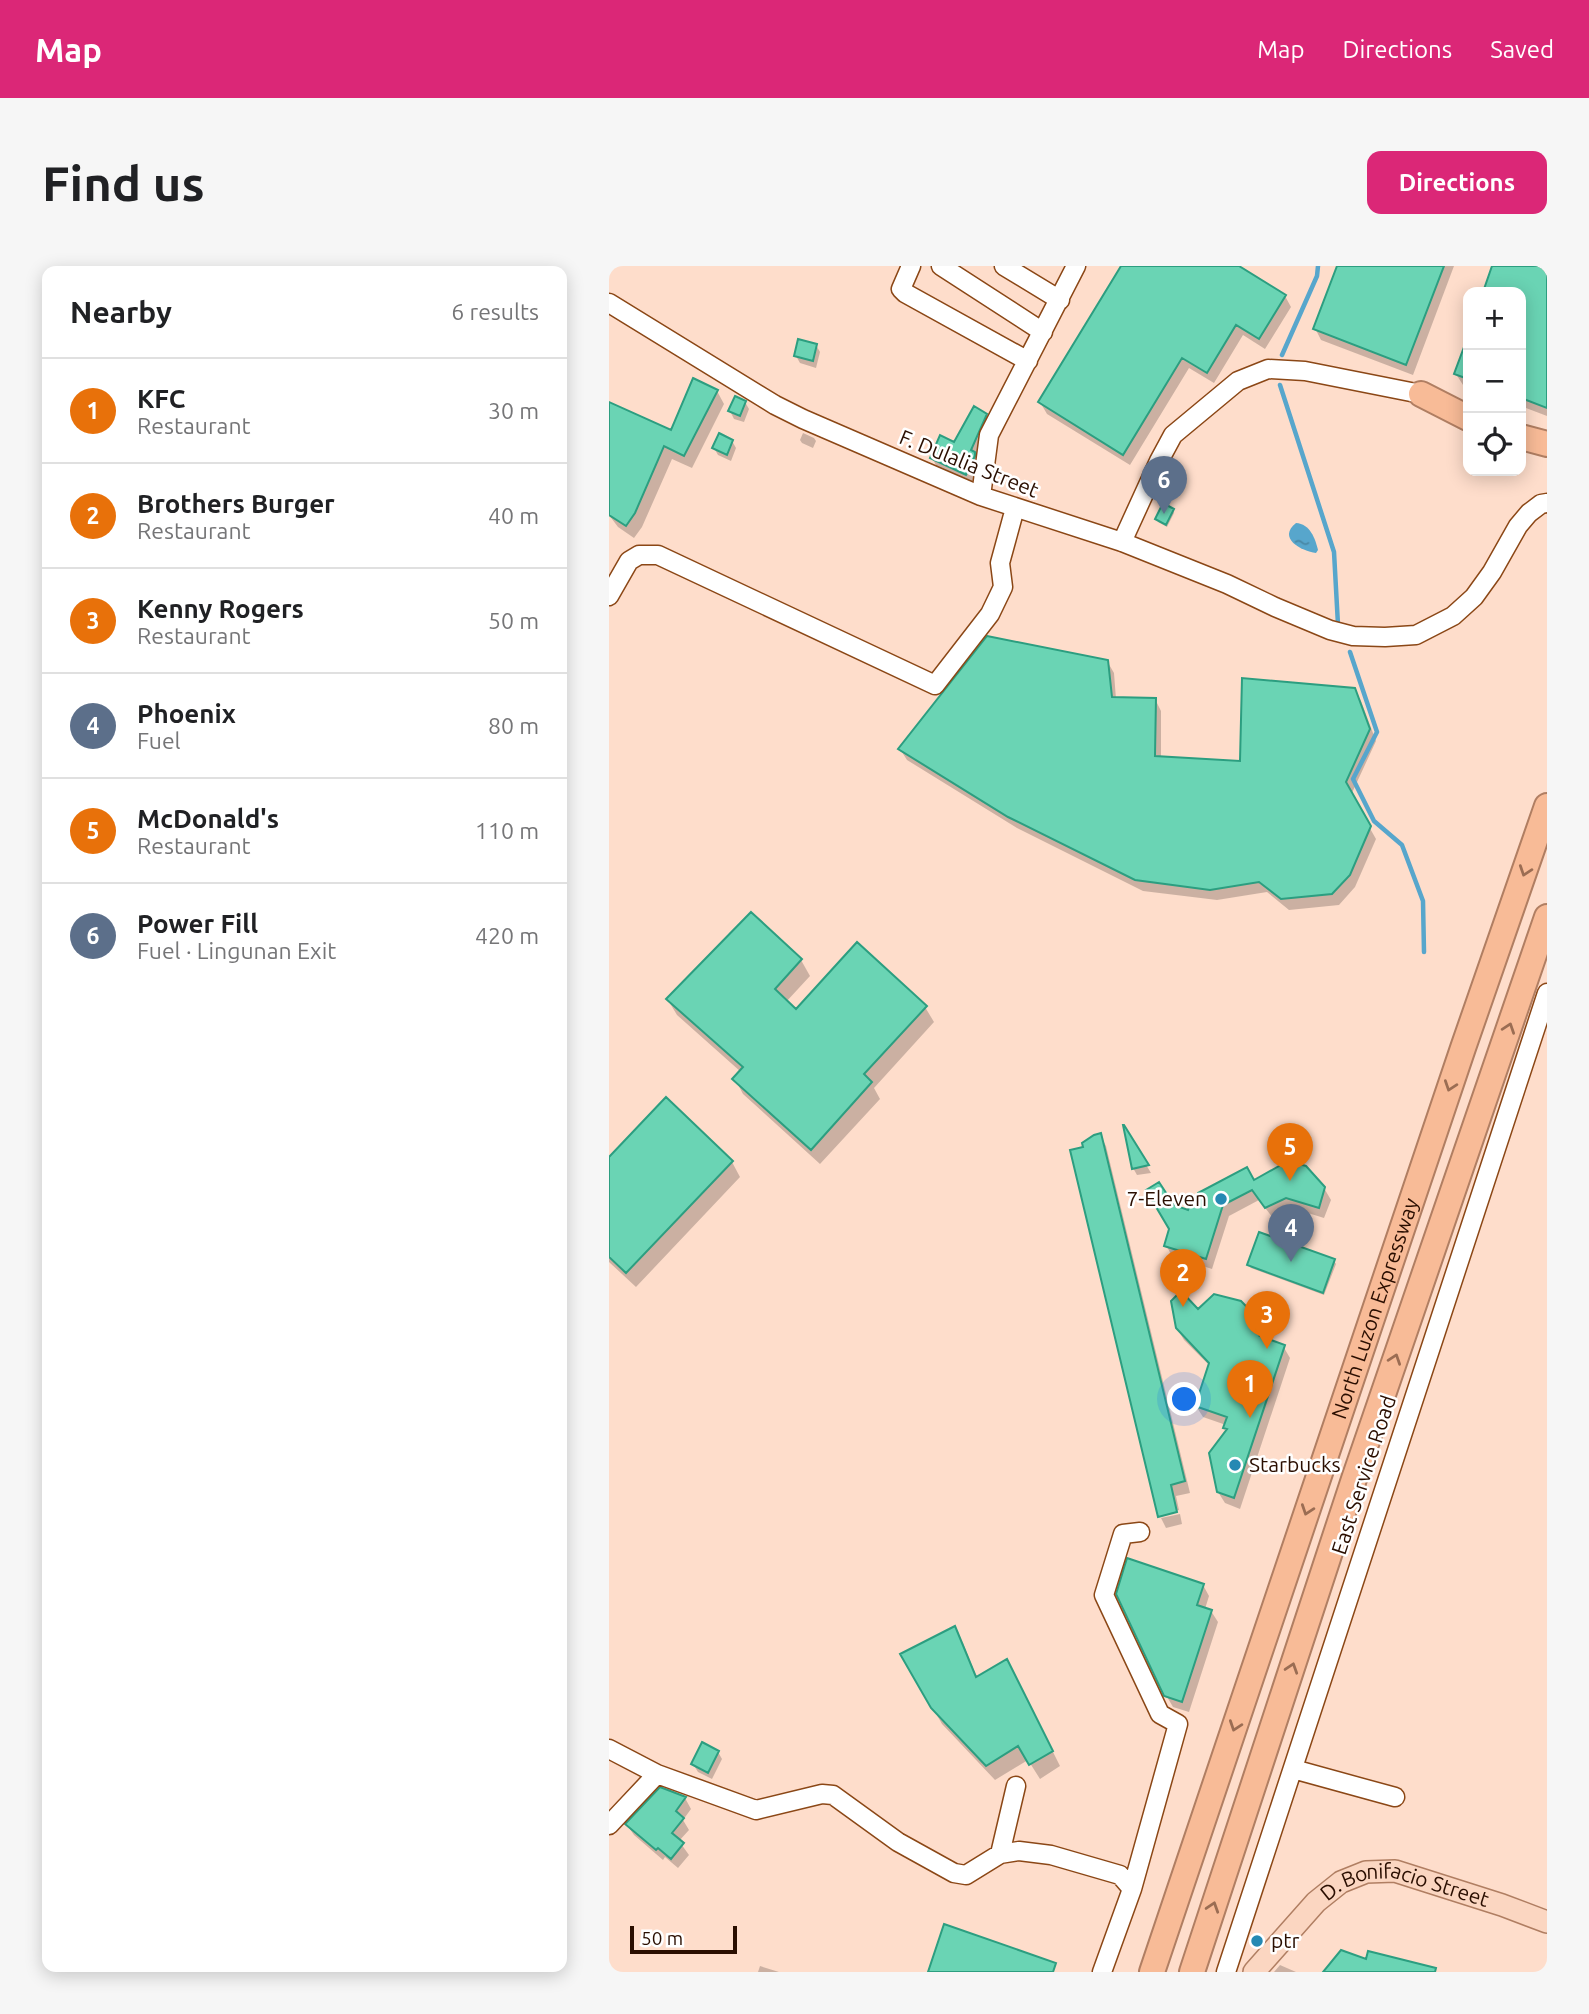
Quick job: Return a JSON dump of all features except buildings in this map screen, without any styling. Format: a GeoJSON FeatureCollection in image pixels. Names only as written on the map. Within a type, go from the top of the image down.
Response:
{"type":"FeatureCollection","features":[{"type":"Feature","properties":{"kind":"highway"},"geometry":{"type":"LineString","coordinates":[[1421,394],[1463,407]]}},
{"type":"Feature","properties":{"kind":"highway"},"geometry":{"type":"LineString","coordinates":[[1421,394],[1463,415]]}},
{"type":"Feature","properties":{"kind":"highway"},"geometry":{"type":"LineString","coordinates":[[1526,427],[1547,430]]}},
{"type":"Feature","properties":{"kind":"highway"},"geometry":{"type":"LineString","coordinates":[[1526,438],[1547,444]]}},
{"type":"Feature","properties":{"kind":"highway","name":"North Luzon Expressway"},"geometry":{"type":"LineString","coordinates":[[1152,1972],[1547,806]]}},
{"type":"Feature","properties":{"kind":"highway","name":"North Luzon Expressway"},"geometry":{"type":"LineString","coordinates":[[1192,1972],[1354,1479],[1547,917]]}},
{"type":"Feature","properties":{"kind":"main road","name":"D. Bonifacio Street"},"geometry":{"type":"LineString","coordinates":[[1254,1972],[1316,1902],[1341,1882],[1366,1872],[1395,1871],[1547,1921]]}},
{"type":"Feature","properties":{"kind":"street"},"geometry":{"type":"LineString","coordinates":[[911,266],[901,289],[905,293],[1028,361]]}},
{"type":"Feature","properties":{"kind":"street"},"geometry":{"type":"LineString","coordinates":[[941,266],[1043,332]]}},
{"type":"Feature","properties":{"kind":"street"},"geometry":{"type":"LineString","coordinates":[[1004,266],[1060,300]]}},
{"type":"Feature","properties":{"kind":"street"},"geometry":{"type":"LineString","coordinates":[[981,496],[989,435],[1060,300],[1072,268]]}},
{"type":"Feature","properties":{"kind":"street","name":"F. Dulalia Street"},"geometry":{"type":"LineString","coordinates":[[609,303],[775,405],[803,419],[981,496],[1122,542],[1227,584],[1330,630],[1353,636],[1385,638],[1416,635],[1453,616],[1474,597],[1524,520],[1541,504],[1547,503]]}},
{"type":"Feature","properties":{"kind":"street"},"geometry":{"type":"LineString","coordinates":[[1122,542],[1173,435],[1238,381],[1268,369],[1305,371],[1421,394]]}},
{"type":"Feature","properties":{"kind":"street"},"geometry":{"type":"LineString","coordinates":[[609,596],[629,561],[639,555],[658,555],[935,685],[990,614],[1003,587],[1000,563],[1015,508]]}},
{"type":"Feature","properties":{"kind":"street","name":"East Service Road"},"geometry":{"type":"LineString","coordinates":[[1226,1972],[1547,993]]}},
{"type":"Feature","properties":{"kind":"street"},"geometry":{"type":"LineString","coordinates":[[1102,1972],[1132,1889],[1178,1724],[1160,1714],[1104,1595],[1123,1534],[1140,1532]]}},
{"type":"Feature","properties":{"kind":"street"},"geometry":{"type":"LineString","coordinates":[[609,1749],[657,1774],[756,1810],[822,1794],[832,1795],[898,1842],[954,1873],[966,1875],[1000,1854],[1019,1851],[1058,1857],[1120,1875],[1132,1889]]}},
{"type":"Feature","properties":{"kind":"street"},"geometry":{"type":"LineString","coordinates":[[1293,1769],[1395,1797]]}},
{"type":"Feature","properties":{"kind":"street"},"geometry":{"type":"LineString","coordinates":[[609,1825],[657,1774]]}},
{"type":"Feature","properties":{"kind":"street"},"geometry":{"type":"LineString","coordinates":[[1000,1854],[1016,1786]]}},
{"type":"Feature","properties":{"kind":"water"},"geometry":{"type":"Polygon","coordinates":[[[1296,523],[1311,532],[1318,550],[1316,553],[1298,547],[1290,539],[1289,534],[1296,523]]]}},
{"type":"Feature","properties":{"kind":"waterway"},"geometry":{"type":"LineString","coordinates":[[1282,355],[1317,276],[1318,266]]}},
{"type":"Feature","properties":{"kind":"waterway"},"geometry":{"type":"LineString","coordinates":[[1280,385],[1334,552],[1338,625]]}},
{"type":"Feature","properties":{"kind":"waterway"},"geometry":{"type":"LineString","coordinates":[[1350,652],[1377,732],[1353,779],[1374,821],[1402,845],[1423,901],[1424,952]]}},
{"type":"Feature","properties":{"kind":"place","name":"Power Fill"},"geometry":{"type":"Point","coordinates":[1164,514]}},
{"type":"Feature","properties":{"kind":"place","name":"McDonald's"},"geometry":{"type":"Point","coordinates":[1290,1181]}},
{"type":"Feature","properties":{"kind":"place","name":"7-Eleven"},"geometry":{"type":"Point","coordinates":[1221,1199]}},
{"type":"Feature","properties":{"kind":"place","name":"Phoenix"},"geometry":{"type":"Point","coordinates":[1291,1262]}},
{"type":"Feature","properties":{"kind":"place","name":"Brothers Burger"},"geometry":{"type":"Point","coordinates":[1183,1307]}},
{"type":"Feature","properties":{"kind":"place","name":"Kenny Rogers"},"geometry":{"type":"Point","coordinates":[1267,1349]}},
{"type":"Feature","properties":{"kind":"place","name":"KFC"},"geometry":{"type":"Point","coordinates":[1250,1418]}},
{"type":"Feature","properties":{"kind":"place","name":"Starbucks"},"geometry":{"type":"Point","coordinates":[1235,1465]}},
{"type":"Feature","properties":{"kind":"place","name":"ptr"},"geometry":{"type":"Point","coordinates":[1257,1941]}}]}
